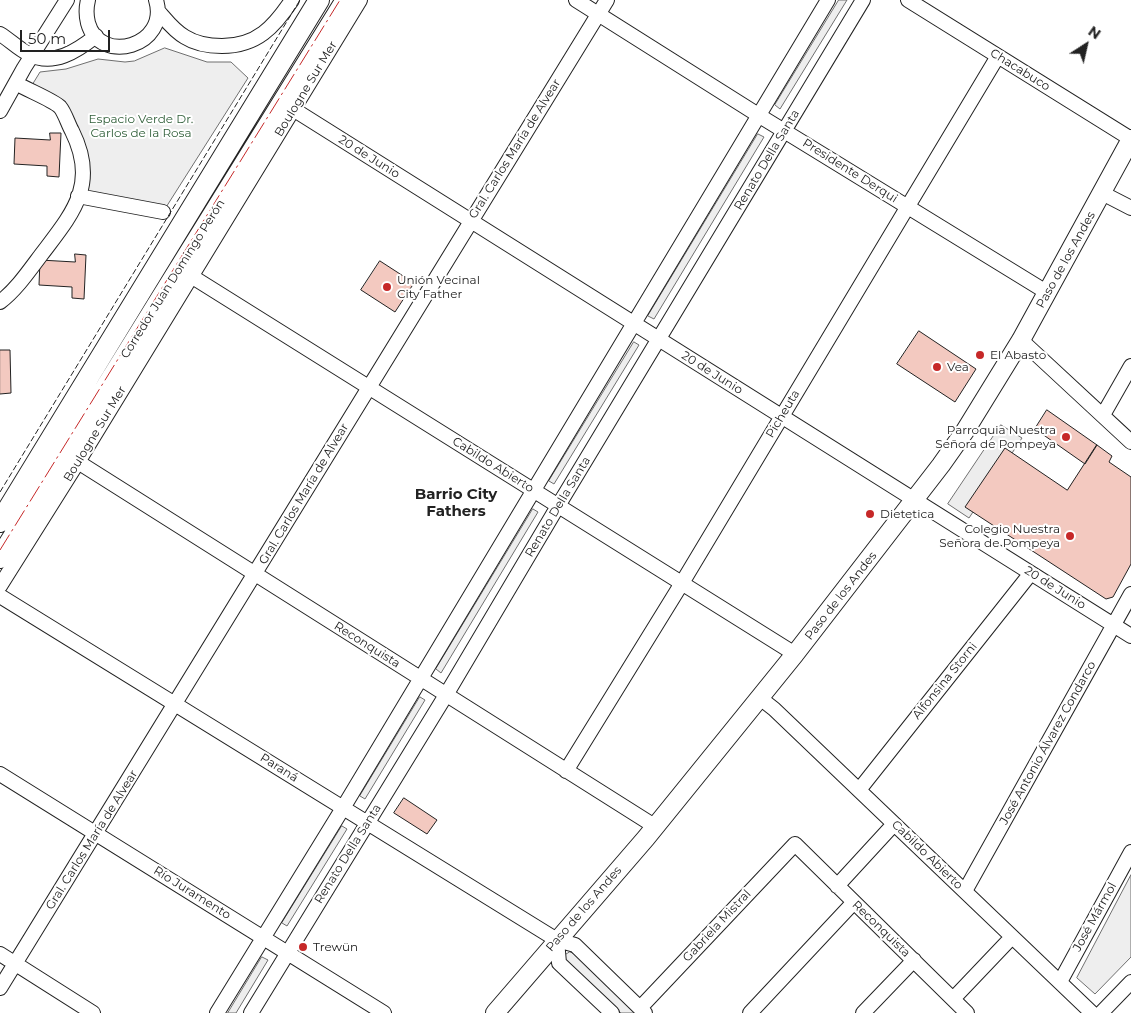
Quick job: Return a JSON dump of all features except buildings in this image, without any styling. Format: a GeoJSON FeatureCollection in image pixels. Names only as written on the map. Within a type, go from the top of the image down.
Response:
{"type":"FeatureCollection","features":[{"type":"Feature","properties":{"kind":"highway","name":"Corredor Juan Domingo Perón"},"geometry":{"type":"LineString","coordinates":[[0,522],[319,0]]}},
{"type":"Feature","properties":{"kind":"highway","name":"Corredor Juan Domingo Perón"},"geometry":{"type":"LineString","coordinates":[[0,558],[346,0]]}},
{"type":"Feature","properties":{"kind":"main road","name":"Paso de los Andes"},"geometry":{"type":"LineString","coordinates":[[495,1013],[656,827],[795,654],[915,500],[965,431],[1021,340],[1131,139]]}},
{"type":"Feature","properties":{"kind":"street"},"geometry":{"type":"LineString","coordinates":[[0,111],[68,0]]}},
{"type":"Feature","properties":{"kind":"street"},"geometry":{"type":"LineString","coordinates":[[88,0],[86,15],[89,26],[96,36],[105,43],[116,47],[128,47],[140,43],[149,36],[155,26],[157,5]]}},
{"type":"Feature","properties":{"kind":"street"},"geometry":{"type":"LineString","coordinates":[[157,5],[178,32],[186,38],[211,46],[232,46],[248,43],[260,37],[272,27],[292,0]]}},
{"type":"Feature","properties":{"kind":"street","name":"Boulogne Sur Mer"},"geometry":{"type":"LineString","coordinates":[[0,586],[78,462],[360,0]]}},
{"type":"Feature","properties":{"kind":"street","name":"Presidente Derqui"},"geometry":{"type":"LineString","coordinates":[[576,0],[758,115],[1048,293]]}},
{"type":"Feature","properties":{"kind":"street","name":"Gral. Carlos María de Alvear"},"geometry":{"type":"LineString","coordinates":[[0,988],[607,0]]}},
{"type":"Feature","properties":{"kind":"street"},"geometry":{"type":"LineString","coordinates":[[217,1013],[343,808],[828,0]]}},
{"type":"Feature","properties":{"kind":"street","name":"Renato Della Santa"},"geometry":{"type":"LineString","coordinates":[[251,1013],[446,695],[863,0]]}},
{"type":"Feature","properties":{"kind":"street","name":"Chacabuco"},"geometry":{"type":"LineString","coordinates":[[908,0],[1131,139]]}},
{"type":"Feature","properties":{"kind":"street"},"geometry":{"type":"LineString","coordinates":[[0,34],[32,56],[39,58],[61,57],[73,53],[96,36]]}},
{"type":"Feature","properties":{"kind":"street","name":"Picheuta"},"geometry":{"type":"LineString","coordinates":[[566,770],[682,583],[998,56]]}},
{"type":"Feature","properties":{"kind":"street"},"geometry":{"type":"LineString","coordinates":[[0,302],[33,266],[67,221],[76,204],[82,183],[84,163],[76,140],[59,107],[16,84]]}},
{"type":"Feature","properties":{"kind":"street","name":"20 de Junio"},"geometry":{"type":"LineString","coordinates":[[293,109],[1131,636]]}},
{"type":"Feature","properties":{"kind":"street"},"geometry":{"type":"LineString","coordinates":[[1102,193],[1131,208]]}},
{"type":"Feature","properties":{"kind":"street"},"geometry":{"type":"LineString","coordinates":[[78,196],[163,212]]}},
{"type":"Feature","properties":{"kind":"street","name":"Cabildo Abierto"},"geometry":{"type":"LineString","coordinates":[[191,276],[795,654]]}},
{"type":"Feature","properties":{"kind":"street"},"geometry":{"type":"LineString","coordinates":[[1021,340],[1131,442]]}},
{"type":"Feature","properties":{"kind":"street"},"geometry":{"type":"LineString","coordinates":[[1103,415],[1131,366]]}},
{"type":"Feature","properties":{"kind":"street","name":"Reconquista"},"geometry":{"type":"LineString","coordinates":[[78,462],[656,827]]}},
{"type":"Feature","properties":{"kind":"street","name":"Alfonsina Storni"},"geometry":{"type":"LineString","coordinates":[[859,790],[1031,573]]}},
{"type":"Feature","properties":{"kind":"street","name":"José Antonio Álvarez Condarco"},"geometry":{"type":"LineString","coordinates":[[965,891],[1131,594]]}},
{"type":"Feature","properties":{"kind":"street","name":"Paraná"},"geometry":{"type":"LineString","coordinates":[[0,596],[557,940],[575,945],[643,1011]]}},
{"type":"Feature","properties":{"kind":"street","name":"Cabildo Abierto"},"geometry":{"type":"LineString","coordinates":[[760,698],[774,709],[1092,1013]]}},
{"type":"Feature","properties":{"kind":"street","name":"Río Juramento"},"geometry":{"type":"LineString","coordinates":[[0,774],[384,1013]]}},
{"type":"Feature","properties":{"kind":"street"},"geometry":{"type":"LineString","coordinates":[[837,886],[894,824]]}},
{"type":"Feature","properties":{"kind":"street","name":"Reconquista"},"geometry":{"type":"LineString","coordinates":[[795,844],[967,1013]]}},
{"type":"Feature","properties":{"kind":"street","name":"Gabriela Mistral"},"geometry":{"type":"LineString","coordinates":[[643,1011],[795,844]]}},
{"type":"Feature","properties":{"kind":"street","name":"José Mármol"},"geometry":{"type":"LineString","coordinates":[[1060,982],[1131,852]]}},
{"type":"Feature","properties":{"kind":"street"},"geometry":{"type":"LineString","coordinates":[[750,1013],[854,902]]}},
{"type":"Feature","properties":{"kind":"street"},"geometry":{"type":"LineString","coordinates":[[953,999],[1012,937]]}},
{"type":"Feature","properties":{"kind":"street"},"geometry":{"type":"LineString","coordinates":[[557,940],[559,963],[612,1013]]}},
{"type":"Feature","properties":{"kind":"street"},"geometry":{"type":"LineString","coordinates":[[0,954],[93,1013]]}},
{"type":"Feature","properties":{"kind":"street"},"geometry":{"type":"LineString","coordinates":[[863,1013],[914,960]]}},
{"type":"Feature","properties":{"kind":"street"},"geometry":{"type":"LineString","coordinates":[[1101,1013],[1131,982]]}},
{"type":"Feature","properties":{"kind":"green space"},"geometry":{"type":"Polygon","coordinates":[[[839,0],[847,0],[780,109],[775,105],[839,0]]]}},
{"type":"Feature","properties":{"kind":"green space","name":"Espacio Verde Dr. Carlos de la Rosa"},"geometry":{"type":"Polygon","coordinates":[[[165,48],[207,62],[231,62],[248,78],[163,212],[78,196],[84,163],[59,107],[29,90],[40,72],[66,69],[98,59],[134,61],[165,48]]]}},
{"type":"Feature","properties":{"kind":"green space"},"geometry":{"type":"Polygon","coordinates":[[[758,134],[764,137],[654,319],[648,316],[758,134]]]}},
{"type":"Feature","properties":{"kind":"green space"},"geometry":{"type":"Polygon","coordinates":[[[634,342],[639,345],[554,484],[549,481],[634,342]]]}},
{"type":"Feature","properties":{"kind":"green space"},"geometry":{"type":"Polygon","coordinates":[[[533,509],[538,512],[441,673],[436,669],[533,509]]]}},
{"type":"Feature","properties":{"kind":"green space"},"geometry":{"type":"Polygon","coordinates":[[[420,697],[425,700],[365,799],[360,796],[420,697]]]}},
{"type":"Feature","properties":{"kind":"green space"},"geometry":{"type":"Polygon","coordinates":[[[342,826],[347,829],[287,926],[282,923],[342,826]]]}},
{"type":"Feature","properties":{"kind":"green space"},"geometry":{"type":"Polygon","coordinates":[[[1131,875],[1131,957],[1095,994],[1077,978],[1131,875]]]}},
{"type":"Feature","properties":{"kind":"green space"},"geometry":{"type":"Polygon","coordinates":[[[570,952],[636,1013],[621,1013],[565,960],[565,955],[570,952]]]}},
{"type":"Feature","properties":{"kind":"green space"},"geometry":{"type":"Polygon","coordinates":[[[262,957],[268,960],[236,1013],[228,1013],[262,957]]]}},
{"type":"Feature","properties":{"kind":"shaded area"},"geometry":{"type":"Polygon","coordinates":[[[1001,425],[1022,438],[969,518],[948,504],[1001,425]]]}},
{"type":"Feature","properties":{"kind":"fence"},"geometry":{"type":"LineString","coordinates":[[0,492],[300,0]]}},
{"type":"Feature","properties":{"kind":"power"},"geometry":{"type":"LineString","coordinates":[[0,550],[340,0]]}},
{"type":"Feature","properties":{"kind":"place","name":"Unión Vecinal City Father"},"geometry":{"type":"Point","coordinates":[387,287]}},
{"type":"Feature","properties":{"kind":"place","name":"El Abasto"},"geometry":{"type":"Point","coordinates":[980,355]}},
{"type":"Feature","properties":{"kind":"place","name":"Vea"},"geometry":{"type":"Point","coordinates":[937,367]}},
{"type":"Feature","properties":{"kind":"place","name":"Parroquia Nuestra Señora de Pompeya"},"geometry":{"type":"Point","coordinates":[1066,437]}},
{"type":"Feature","properties":{"kind":"place","name":"Dietetica"},"geometry":{"type":"Point","coordinates":[870,514]}},
{"type":"Feature","properties":{"kind":"place","name":"Colegio Nuestra Señora de Pompeya"},"geometry":{"type":"Point","coordinates":[1070,536]}},
{"type":"Feature","properties":{"kind":"place","name":"Trewün"},"geometry":{"type":"Point","coordinates":[303,947]}},
{"type":"Feature","properties":{"kind":"district","name":"Barrio City Fathers"},"geometry":{"type":"Point","coordinates":[456,504]}}]}
